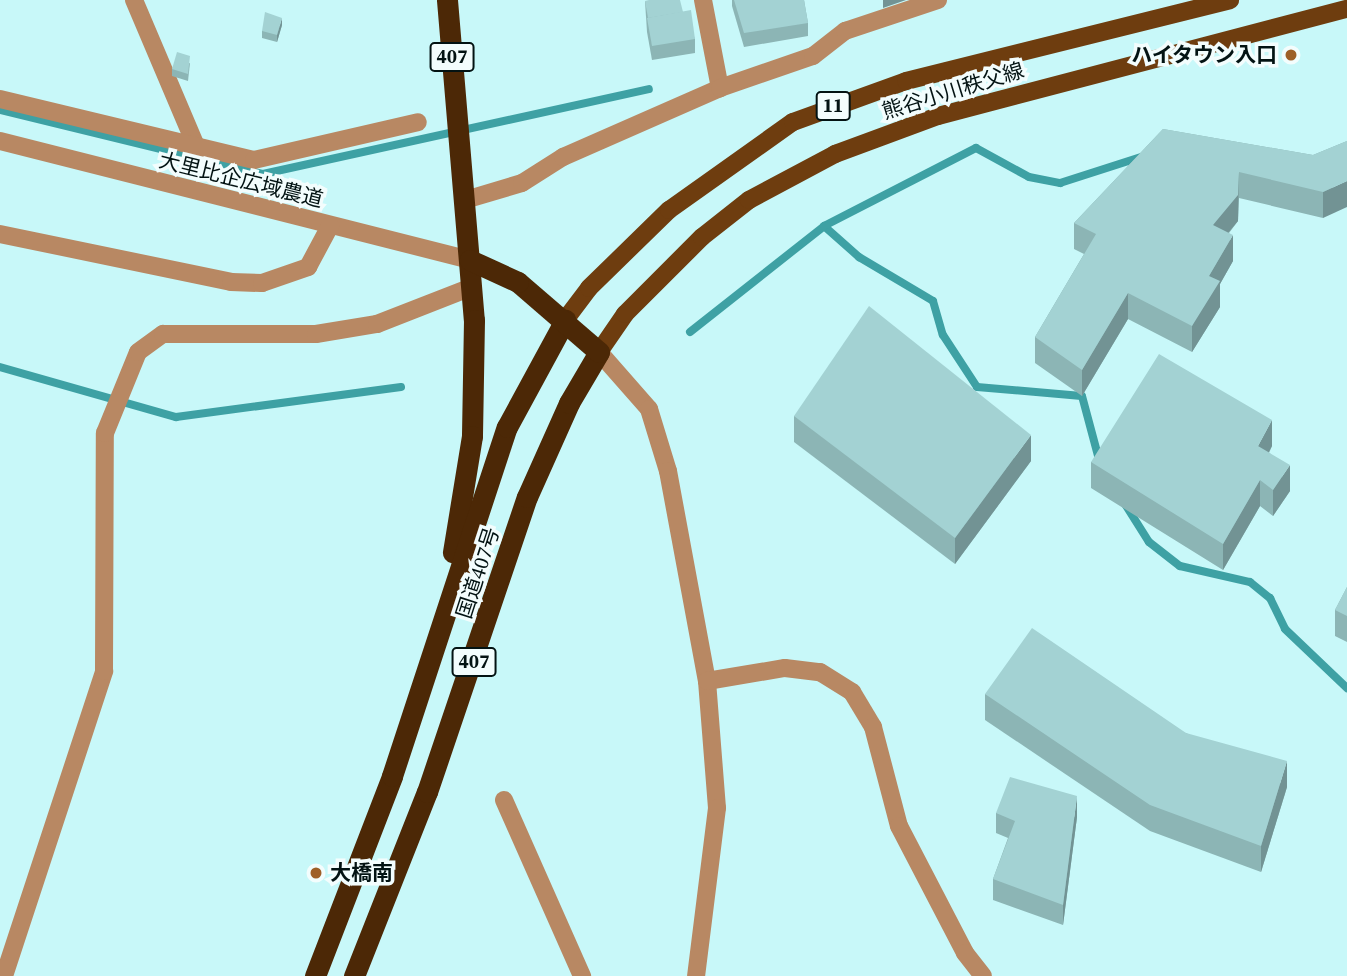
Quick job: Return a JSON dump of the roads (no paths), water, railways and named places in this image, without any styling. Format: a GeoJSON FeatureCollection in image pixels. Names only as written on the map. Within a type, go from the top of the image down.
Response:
{"type":"FeatureCollection","features":[{"type":"Feature","properties":{"kind":"highway","name":"国道407号"},"geometry":{"type":"LineString","coordinates":[[427,670],[472,436],[472,287],[447,0]]}},
{"type":"Feature","properties":{"kind":"highway"},"geometry":{"type":"LineString","coordinates":[[470,260],[518,282],[599,352]]}},
{"type":"Feature","properties":{"kind":"highway","name":"国道407号"},"geometry":{"type":"LineString","coordinates":[[315,976],[427,670],[507,427],[565,320]]}},
{"type":"Feature","properties":{"kind":"highway","name":"国道407号"},"geometry":{"type":"LineString","coordinates":[[354,976],[460,701],[527,497],[569,403],[599,352]]}},
{"type":"Feature","properties":{"kind":"main road","name":"熊谷小川秩父線"},"geometry":{"type":"LineString","coordinates":[[565,320],[597,279],[687,194],[793,122],[906,81],[1230,0]]}},
{"type":"Feature","properties":{"kind":"main road","name":"熊谷小川秩父線"},"geometry":{"type":"LineString","coordinates":[[599,352],[625,314],[702,237],[748,200],[835,154],[938,116],[1347,9]]}},
{"type":"Feature","properties":{"kind":"street"},"geometry":{"type":"LineString","coordinates":[[134,0],[196,146]]}},
{"type":"Feature","properties":{"kind":"street"},"geometry":{"type":"LineString","coordinates":[[703,0],[720,88]]}},
{"type":"Feature","properties":{"kind":"street"},"geometry":{"type":"LineString","coordinates":[[465,200],[522,183],[564,157],[720,88],[813,56],[845,31],[932,1]]}},
{"type":"Feature","properties":{"kind":"street"},"geometry":{"type":"LineString","coordinates":[[0,99],[254,160],[418,122]]}},
{"type":"Feature","properties":{"kind":"street","name":"大里比企広域農道"},"geometry":{"type":"LineString","coordinates":[[0,141],[470,260]]}},
{"type":"Feature","properties":{"kind":"street"},"geometry":{"type":"LineString","coordinates":[[0,234],[231,282],[262,283],[308,267],[330,226]]}},
{"type":"Feature","properties":{"kind":"street"},"geometry":{"type":"LineString","coordinates":[[4,976],[104,671],[105,433],[138,352],[163,334],[316,334],[377,324],[472,287]]}},
{"type":"Feature","properties":{"kind":"street"},"geometry":{"type":"LineString","coordinates":[[599,352],[649,409],[668,471],[708,681],[717,808],[696,976]]}},
{"type":"Feature","properties":{"kind":"street"},"geometry":{"type":"LineString","coordinates":[[708,681],[785,668],[820,672],[852,692],[873,727],[899,826],[965,953],[983,976]]}},
{"type":"Feature","properties":{"kind":"street"},"geometry":{"type":"LineString","coordinates":[[504,800],[582,976]]}},
{"type":"Feature","properties":{"kind":"waterway"},"geometry":{"type":"LineString","coordinates":[[0,110],[263,174],[649,89]]}},
{"type":"Feature","properties":{"kind":"waterway"},"geometry":{"type":"LineString","coordinates":[[690,332],[824,226],[976,148],[1029,177],[1060,183],[1141,157]]}},
{"type":"Feature","properties":{"kind":"waterway"},"geometry":{"type":"LineString","coordinates":[[824,226],[859,257],[933,301],[943,335],[977,387],[1082,396],[1100,463]]}},
{"type":"Feature","properties":{"kind":"waterway"},"geometry":{"type":"LineString","coordinates":[[0,367],[176,417],[401,387]]}},
{"type":"Feature","properties":{"kind":"waterway"},"geometry":{"type":"LineString","coordinates":[[1125,504],[1149,542],[1180,566],[1250,582],[1270,598],[1285,629],[1347,688]]}},
{"type":"Feature","properties":{"kind":"place","name":"ハイタウン入口"},"geometry":{"type":"Point","coordinates":[1291,55]}},
{"type":"Feature","properties":{"kind":"place","name":"大橋南"},"geometry":{"type":"Point","coordinates":[316,873]}}]}
